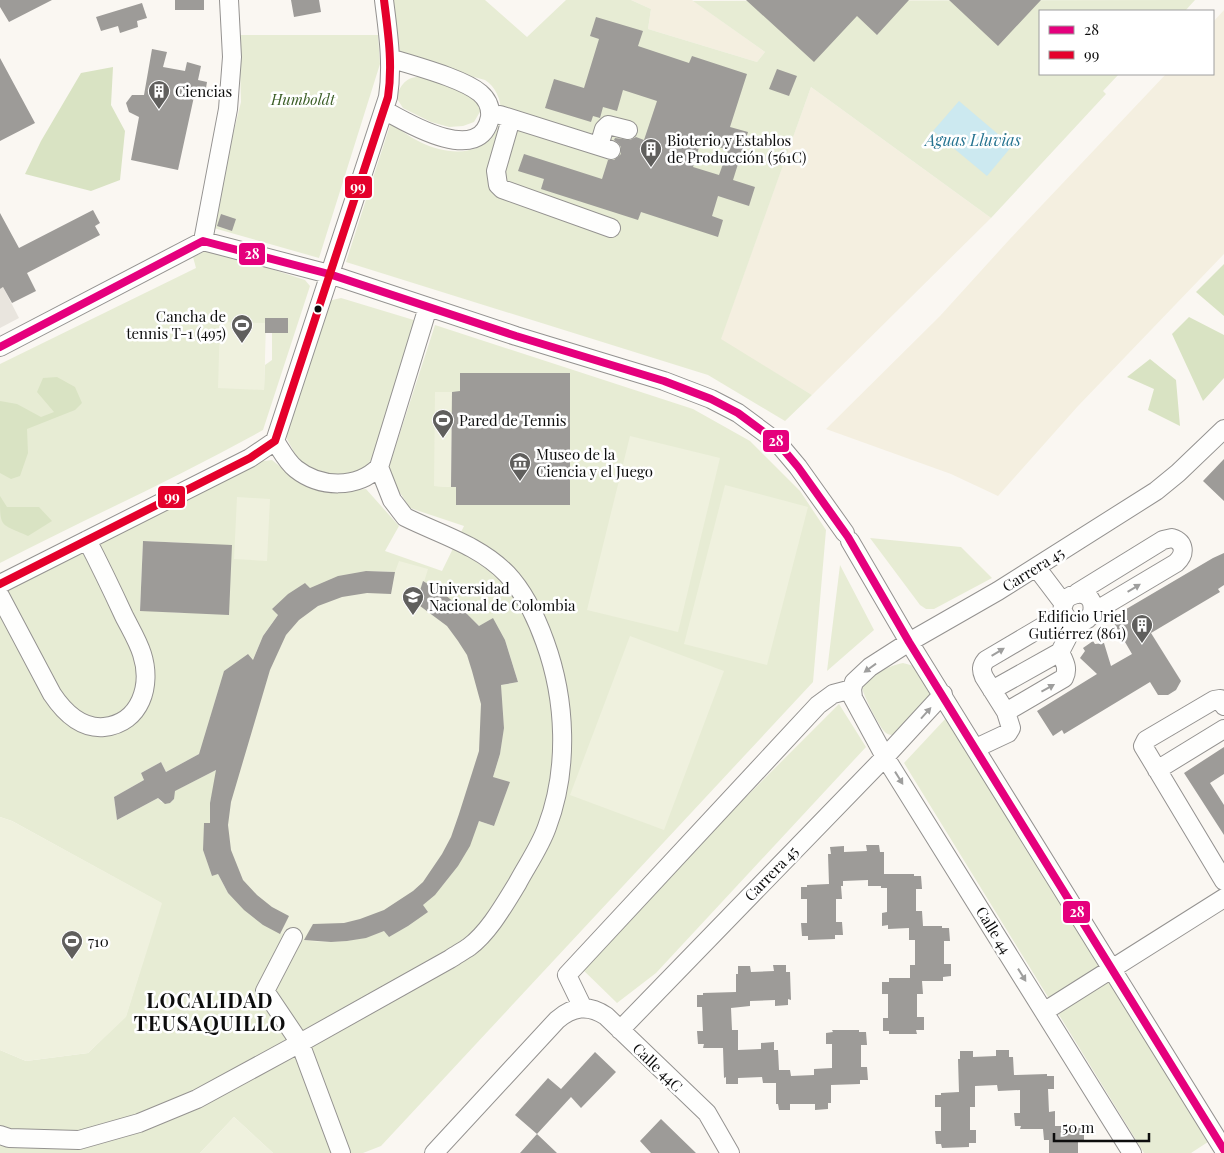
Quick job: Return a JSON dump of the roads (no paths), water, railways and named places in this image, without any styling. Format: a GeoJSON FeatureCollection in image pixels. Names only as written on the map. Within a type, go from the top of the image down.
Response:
{"type":"FeatureCollection","features":[{"type":"Feature","properties":{"kind":"street"},"geometry":{"type":"LineString","coordinates":[[203,241],[228,109],[232,57],[229,0]]}},
{"type":"Feature","properties":{"kind":"street"},"geometry":{"type":"LineString","coordinates":[[0,584],[250,458],[275,441],[384,110],[390,81],[390,58],[384,0]]}},
{"type":"Feature","properties":{"kind":"street"},"geometry":{"type":"LineString","coordinates":[[384,110],[429,134],[450,139],[470,138],[478,135],[488,125],[490,111],[486,98],[473,88],[390,58]]}},
{"type":"Feature","properties":{"kind":"street"},"geometry":{"type":"LineString","coordinates":[[490,111],[605,148],[604,129],[608,125],[628,130]]}},
{"type":"Feature","properties":{"kind":"street"},"geometry":{"type":"LineString","coordinates":[[511,119],[496,171],[498,185],[502,189],[611,228]]}},
{"type":"Feature","properties":{"kind":"street"},"geometry":{"type":"LineString","coordinates":[[0,347],[203,241],[329,274],[516,336],[664,381],[711,398],[738,413],[777,442],[798,467],[848,537],[909,642],[1224,1150]]}},
{"type":"Feature","properties":{"kind":"street"},"geometry":{"type":"LineString","coordinates":[[275,441],[290,464],[296,469],[305,475],[323,481],[342,483],[359,480],[368,476],[379,467],[428,307]]}},
{"type":"Feature","properties":{"kind":"street","name":"Carrera 45"},"geometry":{"type":"LineString","coordinates":[[852,689],[854,682],[870,667],[909,642],[998,591],[1156,491],[1178,473],[1224,429]]}},
{"type":"Feature","properties":{"kind":"street"},"geometry":{"type":"LineString","coordinates":[[0,1135],[9,1138],[80,1140],[139,1123],[197,1098],[300,1043],[470,946],[499,911],[540,844],[554,808],[562,753],[562,720],[558,689],[554,668],[541,629],[528,602],[506,573],[492,560],[443,534],[405,517],[392,500],[379,467]]}},
{"type":"Feature","properties":{"kind":"street"},"geometry":{"type":"LineString","coordinates":[[1006,712],[1064,678],[1067,670],[1066,663],[1060,652],[1070,608],[1162,540],[1172,538],[1180,542],[1184,549],[1183,554],[1176,563],[1092,613],[1086,621],[1070,608],[1036,567]]}},
{"type":"Feature","properties":{"kind":"street"},"geometry":{"type":"LineString","coordinates":[[0,596],[52,694],[62,708],[77,720],[92,726],[112,725],[128,718],[140,704],[143,696],[145,675],[142,654],[88,540]]}},
{"type":"Feature","properties":{"kind":"street"},"geometry":{"type":"LineString","coordinates":[[976,748],[1010,731],[1006,712],[982,672],[986,660],[1087,596],[1093,603],[1092,613]]}},
{"type":"Feature","properties":{"kind":"street"},"geometry":{"type":"LineString","coordinates":[[992,690],[1060,652]]}},
{"type":"Feature","properties":{"kind":"street"},"geometry":{"type":"LineString","coordinates":[[434,1153],[556,1020],[574,1009],[583,1008],[568,975],[818,705],[833,694],[852,689]]}},
{"type":"Feature","properties":{"kind":"street","name":"Calle 44"},"geometry":{"type":"LineString","coordinates":[[852,689],[852,698],[886,757],[1132,1153]]}},
{"type":"Feature","properties":{"kind":"street","name":"Carrera 45"},"geometry":{"type":"LineString","coordinates":[[620,1030],[886,757],[943,694]]}},
{"type":"Feature","properties":{"kind":"street"},"geometry":{"type":"LineString","coordinates":[[1224,706],[1220,700],[1214,700],[1146,740],[1143,746],[1224,881]]}},
{"type":"Feature","properties":{"kind":"street"},"geometry":{"type":"LineString","coordinates":[[1157,770],[1224,729]]}},
{"type":"Feature","properties":{"kind":"street"},"geometry":{"type":"LineString","coordinates":[[1044,1011],[1224,898]]}},
{"type":"Feature","properties":{"kind":"street"},"geometry":{"type":"LineString","coordinates":[[293,937],[265,991],[300,1043],[341,1153]]}},
{"type":"Feature","properties":{"kind":"street","name":"Calle 44C"},"geometry":{"type":"LineString","coordinates":[[583,1008],[600,1012],[707,1113],[726,1146]]}},
{"type":"Feature","properties":{"kind":"water","name":"Aguas Lluvias"},"geometry":{"type":"Polygon","coordinates":[[[959,101],[1012,146],[987,176],[933,131],[959,101]]]}},
{"type":"Feature","properties":{"kind":"place","name":"Ciencias"},"geometry":{"type":"Point","coordinates":[159,110]}},
{"type":"Feature","properties":{"kind":"place","name":"Bioterio y Establos de Producción (561C)"},"geometry":{"type":"Point","coordinates":[651,168]}},
{"type":"Feature","properties":{"kind":"place","name":"Cancha de tennis T-1 (495)"},"geometry":{"type":"Point","coordinates":[242,344]}},
{"type":"Feature","properties":{"kind":"place","name":"Pared de Tennis"},"geometry":{"type":"Point","coordinates":[443,439]}},
{"type":"Feature","properties":{"kind":"place","name":"Museo de la Ciencia y el Juego"},"geometry":{"type":"Point","coordinates":[520,482]}},
{"type":"Feature","properties":{"kind":"place","name":"Universidad Nacional de Colombia"},"geometry":{"type":"Point","coordinates":[413,616]}},
{"type":"Feature","properties":{"kind":"place","name":"Edificio Uriel Gutiérrez (861)"},"geometry":{"type":"Point","coordinates":[1142,644]}},
{"type":"Feature","properties":{"kind":"place","name":"710"},"geometry":{"type":"Point","coordinates":[72,960]}},
{"type":"Feature","properties":{"kind":"district","name":"LOCALIDAD TEUSAQUILLO"},"geometry":{"type":"Point","coordinates":[210,1010]}},
{"type":"Feature","properties":{"kind":"park label","name":"Humboldt"},"geometry":{"type":"Point","coordinates":[303,99]}}]}
